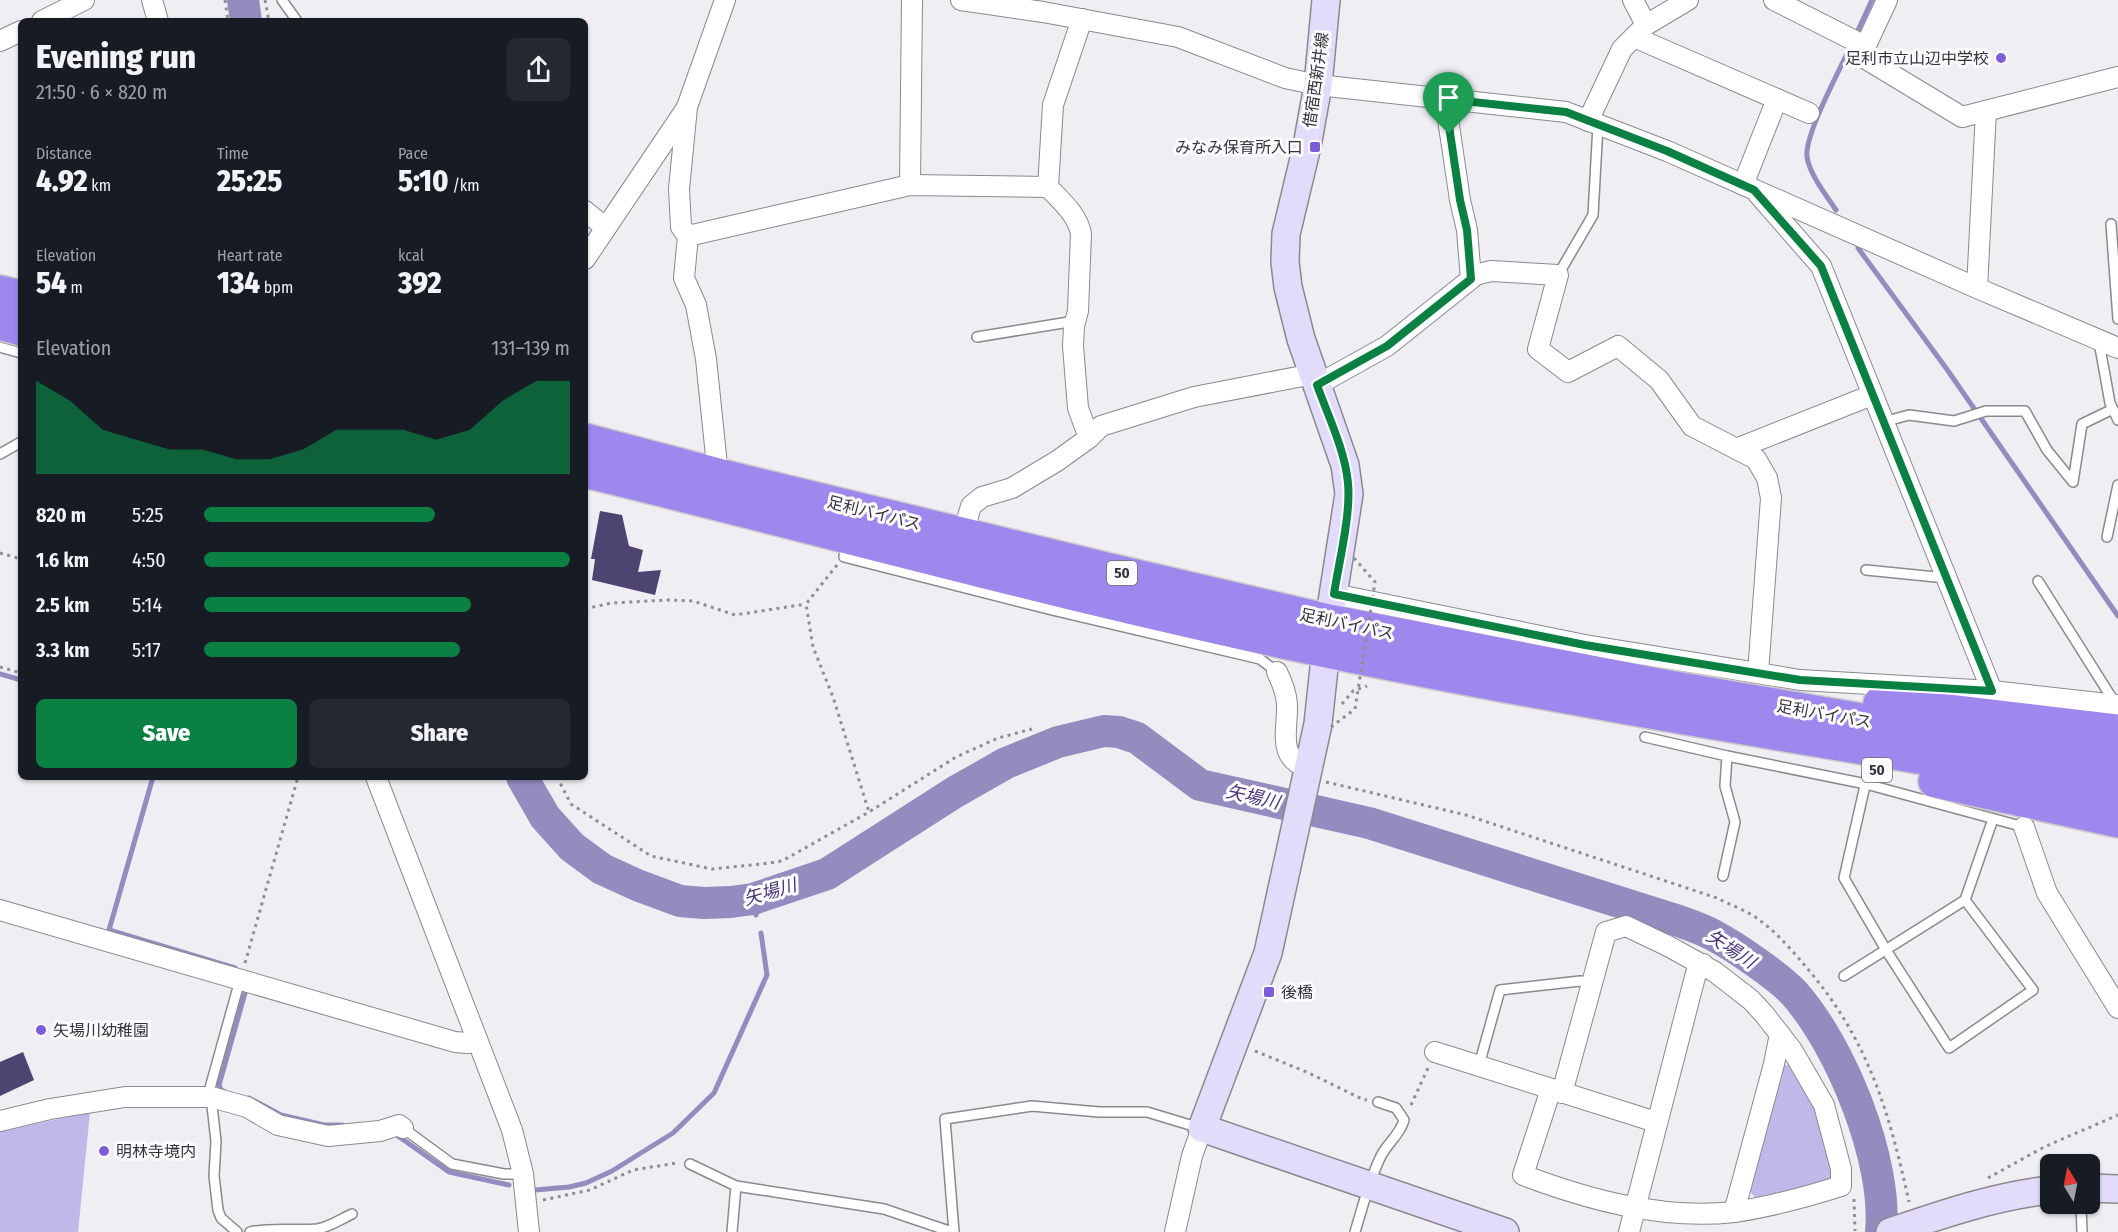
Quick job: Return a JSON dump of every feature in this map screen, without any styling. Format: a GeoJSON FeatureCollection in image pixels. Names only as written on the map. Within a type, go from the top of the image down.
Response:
{"type":"FeatureCollection","features":[{"type":"Feature","properties":{"kind":"highway"},"geometry":{"type":"LineString","coordinates":[[0,292],[18,296]]}},
{"type":"Feature","properties":{"kind":"highway"},"geometry":{"type":"LineString","coordinates":[[0,323],[18,328]]}},
{"type":"Feature","properties":{"kind":"highway","name":"足利バイパス"},"geometry":{"type":"LineString","coordinates":[[588,441],[718,475],[1330,622],[1663,686],[1846,731],[2118,790]]}},
{"type":"Feature","properties":{"kind":"highway","name":"足利バイパス"},"geometry":{"type":"LineString","coordinates":[[588,472],[845,546],[1117,605],[1330,622],[1642,724],[1846,731],[2118,764]]}},
{"type":"Feature","properties":{"kind":"highway","name":"50"},"geometry":{"type":"LineString","coordinates":[[1663,686],[1858,700],[2117,714]]}},
{"type":"Feature","properties":{"kind":"highway","name":"50"},"geometry":{"type":"LineString","coordinates":[[1642,724],[1867,776],[2118,821]]}},
{"type":"Feature","properties":{"kind":"street"},"geometry":{"type":"LineString","coordinates":[[48,18],[84,0]]}},
{"type":"Feature","properties":{"kind":"street"},"geometry":{"type":"LineString","coordinates":[[152,0],[157,18]]}},
{"type":"Feature","properties":{"kind":"street"},"geometry":{"type":"LineString","coordinates":[[718,475],[706,359],[696,305],[684,278],[688,236],[681,227],[679,189],[687,107],[725,0]]}},
{"type":"Feature","properties":{"kind":"street"},"geometry":{"type":"LineString","coordinates":[[910,185],[912,0]]}},
{"type":"Feature","properties":{"kind":"street"},"geometry":{"type":"LineString","coordinates":[[961,0],[1178,37],[1285,78],[1318,85],[1566,112],[1667,151],[2118,348]]}},
{"type":"Feature","properties":{"kind":"street","name":"借宿西新井線"},"geometry":{"type":"LineString","coordinates":[[1306,780],[1326,717],[1330,622],[1348,494],[1345,465],[1294,311],[1285,262],[1286,234],[1307,146],[1318,85],[1326,0]]}},
{"type":"Feature","properties":{"kind":"street"},"geometry":{"type":"LineString","coordinates":[[1633,0],[1640,31]]}},
{"type":"Feature","properties":{"kind":"street"},"geometry":{"type":"LineString","coordinates":[[1593,123],[1623,49],[1640,31],[1688,0]]}},
{"type":"Feature","properties":{"kind":"street"},"geometry":{"type":"LineString","coordinates":[[1773,0],[1865,46]]}},
{"type":"Feature","properties":{"kind":"street"},"geometry":{"type":"LineString","coordinates":[[1887,0],[1861,56],[1962,117],[2118,77]]}},
{"type":"Feature","properties":{"kind":"street"},"geometry":{"type":"LineString","coordinates":[[1082,19],[1053,105],[1048,187],[1075,217],[1081,234],[1078,312],[1073,346],[1078,408],[1089,438]]}},
{"type":"Feature","properties":{"kind":"street"},"geometry":{"type":"LineString","coordinates":[[1640,31],[1809,113]]}},
{"type":"Feature","properties":{"kind":"street"},"geometry":{"type":"LineString","coordinates":[[0,41],[18,32]]}},
{"type":"Feature","properties":{"kind":"street"},"geometry":{"type":"LineString","coordinates":[[963,534],[971,506],[982,497],[1012,488],[1057,461],[1089,438],[1101,426],[1194,397],[1315,380],[1387,346],[1471,279],[1467,230],[1458,189],[1445,99]]}},
{"type":"Feature","properties":{"kind":"street"},"geometry":{"type":"LineString","coordinates":[[1749,188],[1777,99]]}},
{"type":"Feature","properties":{"kind":"street"},"geometry":{"type":"LineString","coordinates":[[588,255],[687,107]]}},
{"type":"Feature","properties":{"kind":"street"},"geometry":{"type":"LineString","coordinates":[[1977,288],[1986,111]]}},
{"type":"Feature","properties":{"kind":"street"},"geometry":{"type":"LineString","coordinates":[[688,236],[910,185],[1048,187]]}},
{"type":"Feature","properties":{"kind":"street"},"geometry":{"type":"LineString","coordinates":[[1749,188],[1821,266],[1992,691]]}},
{"type":"Feature","properties":{"kind":"street"},"geometry":{"type":"LineString","coordinates":[[588,213],[606,228]]}},
{"type":"Feature","properties":{"kind":"street"},"geometry":{"type":"LineString","coordinates":[[1471,276],[1491,272],[1558,275],[1538,349],[1568,372],[1618,346],[1659,380],[1692,426],[1756,459],[1767,478],[1771,498],[1758,673]]}},
{"type":"Feature","properties":{"kind":"street"},"geometry":{"type":"LineString","coordinates":[[1736,448],[1872,395]]}},
{"type":"Feature","properties":{"kind":"street"},"geometry":{"type":"LineString","coordinates":[[1330,622],[1585,645],[1800,680],[1992,691],[2117,714]]}},
{"type":"Feature","properties":{"kind":"street"},"geometry":{"type":"LineString","coordinates":[[1174,1232],[1192,1156],[1268,953],[1306,780],[1287,750],[1287,701],[1283,683],[1277,672]]}},
{"type":"Feature","properties":{"kind":"street"},"geometry":{"type":"LineString","coordinates":[[377,780],[512,1130],[523,1174],[530,1232]]}},
{"type":"Feature","properties":{"kind":"street"},"geometry":{"type":"LineString","coordinates":[[2024,827],[2047,894],[2118,1008]]}},
{"type":"Feature","properties":{"kind":"street"},"geometry":{"type":"LineString","coordinates":[[0,910],[454,1042],[477,1041]]}},
{"type":"Feature","properties":{"kind":"street"},"geometry":{"type":"LineString","coordinates":[[1626,926],[1703,964],[1751,1000],[1796,1056],[1824,1105],[1841,1169],[1841,1186],[1796,1200],[1734,1212],[1695,1213],[1635,1207],[1583,1195],[1523,1175],[1556,1091],[1593,982],[1606,932],[1626,926]]}},
{"type":"Feature","properties":{"kind":"street"},"geometry":{"type":"LineString","coordinates":[[1629,1232],[1696,973],[1703,964]]}},
{"type":"Feature","properties":{"kind":"street"},"geometry":{"type":"LineString","coordinates":[[1734,1212],[1780,1034]]}},
{"type":"Feature","properties":{"kind":"street"},"geometry":{"type":"LineString","coordinates":[[1435,1052],[1656,1122]]}},
{"type":"Feature","properties":{"kind":"street"},"geometry":{"type":"LineString","coordinates":[[0,1121],[50,1109],[125,1097],[211,1096],[247,1107],[278,1125],[328,1136],[380,1131],[399,1125],[404,1128]]}},
{"type":"Feature","properties":{"kind":"street"},"geometry":{"type":"LineString","coordinates":[[1202,1128],[1505,1232]]}},
{"type":"Feature","properties":{"kind":"street"},"geometry":{"type":"LineString","coordinates":[[2100,1188],[2118,1189]]}},
{"type":"Feature","properties":{"kind":"street"},"geometry":{"type":"LineString","coordinates":[[1897,1230],[1944,1219],[2007,1196],[2040,1191]]}},
{"type":"Feature","properties":{"kind":"lane"},"geometry":{"type":"LineString","coordinates":[[282,0],[295,18]]}},
{"type":"Feature","properties":{"kind":"lane"},"geometry":{"type":"LineString","coordinates":[[1558,275],[1593,215],[1593,123]]}},
{"type":"Feature","properties":{"kind":"lane"},"geometry":{"type":"LineString","coordinates":[[2111,224],[2118,319]]}},
{"type":"Feature","properties":{"kind":"lane"},"geometry":{"type":"LineString","coordinates":[[977,337],[1075,321]]}},
{"type":"Feature","properties":{"kind":"lane"},"geometry":{"type":"LineString","coordinates":[[2098,339],[2113,409],[2118,420]]}},
{"type":"Feature","properties":{"kind":"lane"},"geometry":{"type":"LineString","coordinates":[[0,347],[18,352]]}},
{"type":"Feature","properties":{"kind":"lane"},"geometry":{"type":"LineString","coordinates":[[1883,422],[1909,415],[1954,421],[1986,411],[2025,411],[2047,450],[2073,482],[2082,424],[2113,409]]}},
{"type":"Feature","properties":{"kind":"lane"},"geometry":{"type":"LineString","coordinates":[[0,454],[18,444]]}},
{"type":"Feature","properties":{"kind":"lane"},"geometry":{"type":"LineString","coordinates":[[2107,537],[2118,485]]}},
{"type":"Feature","properties":{"kind":"lane"},"geometry":{"type":"LineString","coordinates":[[845,546],[1052,610],[1260,658],[1277,672]]}},
{"type":"Feature","properties":{"kind":"lane"},"geometry":{"type":"LineString","coordinates":[[1866,570],[1946,578]]}},
{"type":"Feature","properties":{"kind":"lane"},"geometry":{"type":"LineString","coordinates":[[2038,581],[2117,714]]}},
{"type":"Feature","properties":{"kind":"lane"},"geometry":{"type":"LineString","coordinates":[[1642,724],[1726,756],[1867,776],[1993,819],[2024,827]]}},
{"type":"Feature","properties":{"kind":"lane"},"geometry":{"type":"LineString","coordinates":[[1723,876],[1735,822],[1725,786],[1726,756]]}},
{"type":"Feature","properties":{"kind":"lane"},"geometry":{"type":"LineString","coordinates":[[1867,776],[1844,878],[1948,1048],[2033,990],[1965,900]]}},
{"type":"Feature","properties":{"kind":"lane"},"geometry":{"type":"LineString","coordinates":[[1844,976],[1965,900],[1993,819]]}},
{"type":"Feature","properties":{"kind":"lane"},"geometry":{"type":"LineString","coordinates":[[237,1232],[221,1218],[218,1210],[214,1176],[216,1141],[210,1088],[240,980]]}},
{"type":"Feature","properties":{"kind":"lane"},"geometry":{"type":"LineString","coordinates":[[1479,1065],[1500,990],[1580,981],[1593,982]]}},
{"type":"Feature","properties":{"kind":"lane"},"geometry":{"type":"LineString","coordinates":[[1355,1232],[1369,1185],[1382,1154],[1398,1135],[1404,1120],[1396,1108],[1378,1102]]}},
{"type":"Feature","properties":{"kind":"lane"},"geometry":{"type":"LineString","coordinates":[[690,1164],[736,1186],[884,1209],[953,1232],[945,1119],[1032,1106],[1099,1112],[1147,1112],[1202,1128]]}},
{"type":"Feature","properties":{"kind":"lane"},"geometry":{"type":"LineString","coordinates":[[404,1128],[452,1164],[504,1174],[523,1174]]}},
{"type":"Feature","properties":{"kind":"lane"},"geometry":{"type":"LineString","coordinates":[[732,1232],[736,1186]]}},
{"type":"Feature","properties":{"kind":"lane"},"geometry":{"type":"LineString","coordinates":[[250,1232],[268,1229],[316,1229],[328,1226],[352,1214]]}},
{"type":"Feature","properties":{"kind":"lane"},"geometry":{"type":"LineString","coordinates":[[2081,1214],[2082,1232]]}},
{"type":"Feature","properties":{"kind":"path"},"geometry":{"type":"LineString","coordinates":[[225,0],[228,18]]}},
{"type":"Feature","properties":{"kind":"path"},"geometry":{"type":"LineString","coordinates":[[265,0],[268,18]]}},
{"type":"Feature","properties":{"kind":"path"},"geometry":{"type":"LineString","coordinates":[[845,546],[806,604],[813,647],[833,697],[869,812]]}},
{"type":"Feature","properties":{"kind":"path"},"geometry":{"type":"LineString","coordinates":[[0,553],[18,558]]}},
{"type":"Feature","properties":{"kind":"path"},"geometry":{"type":"LineString","coordinates":[[1326,717],[1355,709],[1375,582],[1354,558]]}},
{"type":"Feature","properties":{"kind":"path"},"geometry":{"type":"LineString","coordinates":[[588,608],[611,603],[677,600],[693,601],[735,615],[806,604]]}},
{"type":"Feature","properties":{"kind":"path"},"geometry":{"type":"LineString","coordinates":[[0,667],[18,672]]}},
{"type":"Feature","properties":{"kind":"path"},"geometry":{"type":"LineString","coordinates":[[1326,717],[1340,707],[1353,691],[1371,685]]}},
{"type":"Feature","properties":{"kind":"path"},"geometry":{"type":"LineString","coordinates":[[558,780],[570,804],[651,856],[712,869],[782,861],[869,812],[956,757],[998,738],[1032,729]]}},
{"type":"Feature","properties":{"kind":"path"},"geometry":{"type":"LineString","coordinates":[[240,980],[297,780]]}},
{"type":"Feature","properties":{"kind":"path"},"geometry":{"type":"LineString","coordinates":[[1234,1043],[1309,1073],[1362,1099],[1378,1102]]}},
{"type":"Feature","properties":{"kind":"path"},"geometry":{"type":"LineString","coordinates":[[1404,1120],[1435,1052]]}},
{"type":"Feature","properties":{"kind":"path"},"geometry":{"type":"LineString","coordinates":[[1988,1178],[2044,1147],[2118,1115]]}},
{"type":"Feature","properties":{"kind":"path"},"geometry":{"type":"LineString","coordinates":[[526,1203],[574,1195],[605,1184],[633,1170],[674,1163],[690,1164]]}},
{"type":"Feature","properties":{"kind":"path"},"geometry":{"type":"LineString","coordinates":[[1850,1193],[1854,1200],[1855,1231]]}},
{"type":"Feature","properties":{"kind":"shaded area"},"geometry":{"type":"Polygon","coordinates":[[[1795,1063],[1819,1109],[1835,1171],[1828,1184],[1758,1201],[1749,1190],[1782,1066],[1795,1063]]]}},
{"type":"Feature","properties":{"kind":"shaded area"},"geometry":{"type":"Polygon","coordinates":[[[90,1112],[78,1232],[0,1232],[0,1132],[90,1112]]]}},
{"type":"Feature","properties":{"kind":"building"},"geometry":{"type":"Polygon","coordinates":[[[600,511],[622,515],[629,546],[643,550],[638,572],[661,570],[655,595],[592,580],[595,559],[591,559],[600,511]]]}},
{"type":"Feature","properties":{"kind":"building"},"geometry":{"type":"Polygon","coordinates":[[[23,1052],[34,1080],[0,1096],[0,1062],[23,1052]]]}},
{"type":"Feature","properties":{"kind":"waterway","name":"矢場川"},"geometry":{"type":"LineString","coordinates":[[243,0],[246,18]]}},
{"type":"Feature","properties":{"kind":"waterway"},"geometry":{"type":"LineString","coordinates":[[1855,37],[1872,0]]}},
{"type":"Feature","properties":{"kind":"waterway"},"geometry":{"type":"LineString","coordinates":[[1836,210],[1811,171],[1807,157],[1811,133],[1851,45]]}},
{"type":"Feature","properties":{"kind":"waterway"},"geometry":{"type":"LineString","coordinates":[[1858,248],[1946,368],[2118,616]]}},
{"type":"Feature","properties":{"kind":"waterway"},"geometry":{"type":"LineString","coordinates":[[0,674],[18,679]]}},
{"type":"Feature","properties":{"kind":"waterway","name":"矢場川"},"geometry":{"type":"LineString","coordinates":[[524,780],[545,817],[572,847],[602,869],[680,901],[731,902],[753,899],[827,874],[955,792],[1006,763],[1058,742],[1104,731],[1119,732],[1137,738],[1200,785],[1369,823],[1679,921],[1709,933],[1744,954],[1778,978],[1794,993],[1812,1016],[1844,1073],[1858,1106],[1877,1172],[1881,1204],[1881,1232]]}},
{"type":"Feature","properties":{"kind":"waterway"},"geometry":{"type":"LineString","coordinates":[[152,780],[109,930],[235,968]]}},
{"type":"Feature","properties":{"kind":"waterway"},"geometry":{"type":"LineString","coordinates":[[753,899],[756,915]]}},
{"type":"Feature","properties":{"kind":"waterway"},"geometry":{"type":"LineString","coordinates":[[535,1190],[586,1183],[612,1171],[673,1133],[714,1093],[767,975],[761,933]]}},
{"type":"Feature","properties":{"kind":"waterway"},"geometry":{"type":"LineString","coordinates":[[225,1092],[219,1085],[245,993]]}},
{"type":"Feature","properties":{"kind":"waterway"},"geometry":{"type":"LineString","coordinates":[[249,1098],[281,1115],[324,1125],[342,1125]]}},
{"type":"Feature","properties":{"kind":"waterway"},"geometry":{"type":"LineString","coordinates":[[398,1136],[449,1172],[509,1185]]}},
{"type":"Feature","properties":{"kind":"place","name":"足利市立山辺中学校"},"geometry":{"type":"Point","coordinates":[2001,58]}},
{"type":"Feature","properties":{"kind":"place","name":"みなみ保育所入口"},"geometry":{"type":"Point","coordinates":[1315,147]}},
{"type":"Feature","properties":{"kind":"place","name":"後橋"},"geometry":{"type":"Point","coordinates":[1269,992]}},
{"type":"Feature","properties":{"kind":"place","name":"矢場川幼稚園"},"geometry":{"type":"Point","coordinates":[41,1030]}},
{"type":"Feature","properties":{"kind":"place","name":"明林寺境内"},"geometry":{"type":"Point","coordinates":[104,1151]}},
{"type":"Feature","properties":{"kind":"route"},"geometry":{"type":"LineString","coordinates":[[1445,99],[1566,112],[1667,151],[1754,190],[1821,266],[1992,691],[1800,680],[1585,645],[1334,594],[1345,520],[1348,481],[1345,465],[1317,385],[1387,346],[1471,279],[1467,230],[1449,134],[1445,99]]}}]}
